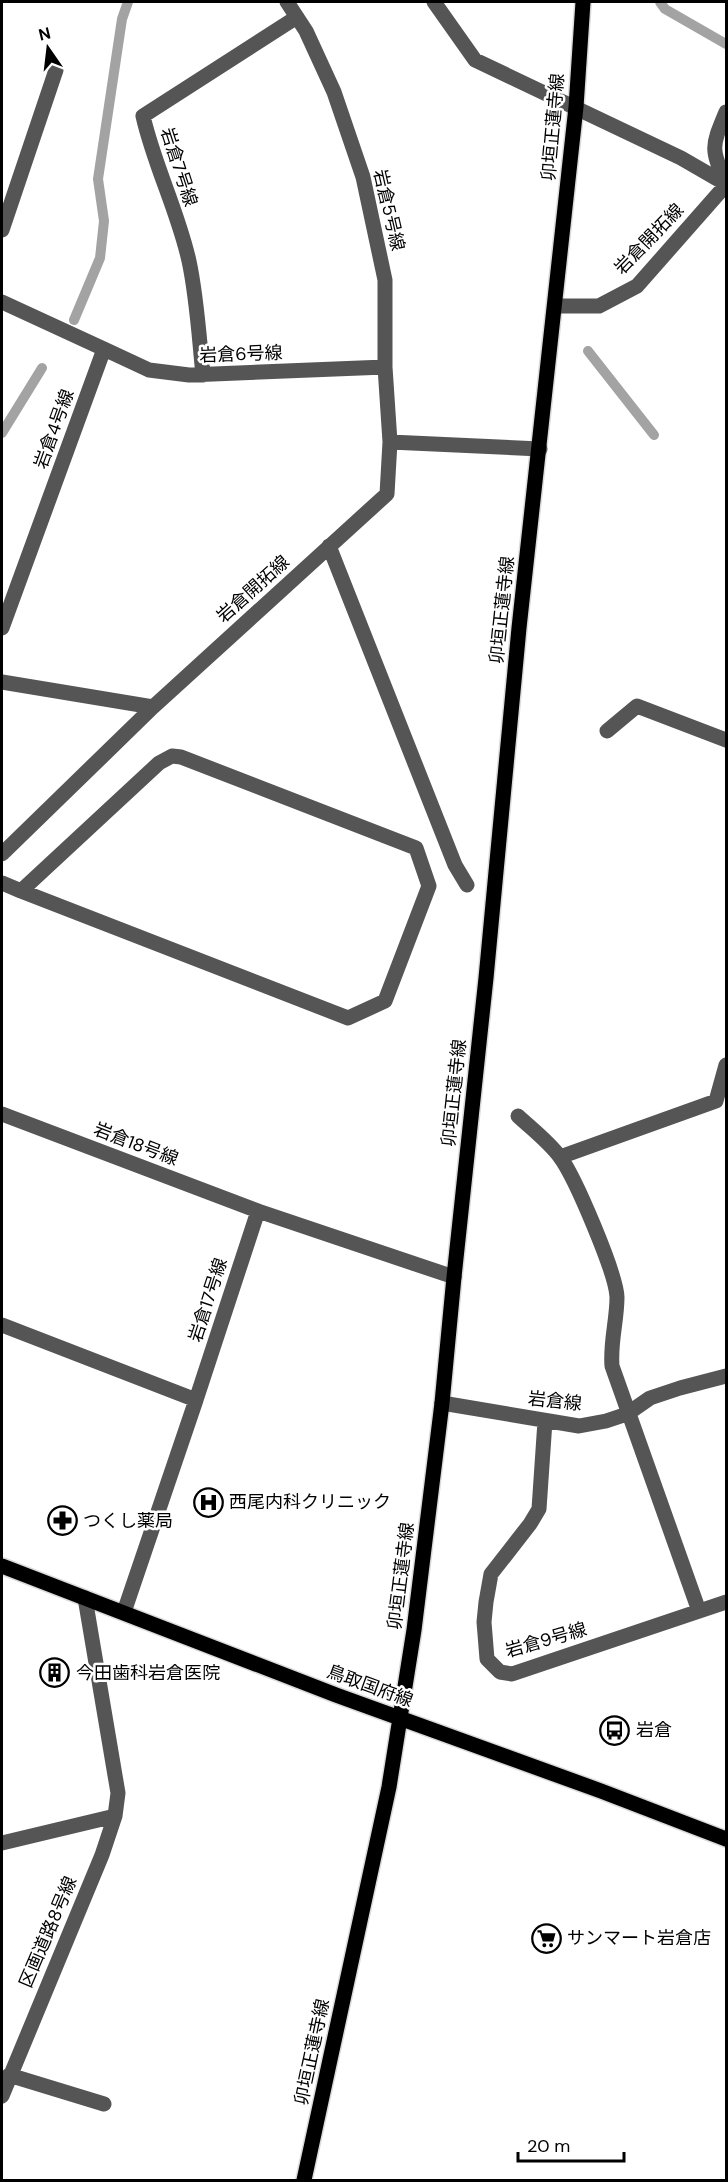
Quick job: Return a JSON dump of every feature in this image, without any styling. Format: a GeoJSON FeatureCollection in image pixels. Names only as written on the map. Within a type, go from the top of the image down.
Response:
{"type":"FeatureCollection","features":[{"type":"Feature","properties":{"kind":"main road","name":"卯垣正蓮寺線"},"geometry":{"type":"LineString","coordinates":[[304,2181],[402,1718],[442,1403],[519,628],[576,107],[583,2]]}},
{"type":"Feature","properties":{"kind":"main road","name":"鳥取国府線"},"geometry":{"type":"LineString","coordinates":[[2,1566],[726,1839]]}},
{"type":"Feature","properties":{"kind":"street","name":"岩倉5号線"},"geometry":{"type":"LineString","coordinates":[[287,2],[306,31],[334,92],[363,177],[385,280],[385,367],[390,442]]}},
{"type":"Feature","properties":{"kind":"street"},"geometry":{"type":"LineString","coordinates":[[434,2],[475,60],[681,158],[726,184]]}},
{"type":"Feature","properties":{"kind":"street","name":"岩倉7号線"},"geometry":{"type":"LineString","coordinates":[[203,375],[189,260],[148,139],[143,116],[297,17]]}},
{"type":"Feature","properties":{"kind":"street"},"geometry":{"type":"LineString","coordinates":[[2,230],[56,70]]}},
{"type":"Feature","properties":{"kind":"street"},"geometry":{"type":"LineString","coordinates":[[726,112],[715,139],[715,159],[726,184]]}},
{"type":"Feature","properties":{"kind":"street","name":"岩倉開拓線"},"geometry":{"type":"LineString","coordinates":[[555,306],[599,306],[637,285],[726,184]]}},
{"type":"Feature","properties":{"kind":"street"},"geometry":{"type":"LineString","coordinates":[[2,302],[104,349]]}},
{"type":"Feature","properties":{"kind":"street","name":"岩倉6号線"},"geometry":{"type":"LineString","coordinates":[[104,349],[149,370],[189,375],[385,367]]}},
{"type":"Feature","properties":{"kind":"street","name":"岩倉4号線"},"geometry":{"type":"LineString","coordinates":[[2,628],[104,349]]}},
{"type":"Feature","properties":{"kind":"street"},"geometry":{"type":"LineString","coordinates":[[390,442],[540,449]]}},
{"type":"Feature","properties":{"kind":"street","name":"岩倉開拓線"},"geometry":{"type":"LineString","coordinates":[[2,854],[153,707],[387,494],[390,442]]}},
{"type":"Feature","properties":{"kind":"street"},"geometry":{"type":"LineString","coordinates":[[329,546],[454,865],[467,885]]}},
{"type":"Feature","properties":{"kind":"street"},"geometry":{"type":"LineString","coordinates":[[2,682],[153,707]]}},
{"type":"Feature","properties":{"kind":"street"},"geometry":{"type":"LineString","coordinates":[[607,731],[637,706],[726,740]]}},
{"type":"Feature","properties":{"kind":"street"},"geometry":{"type":"LineString","coordinates":[[2,883],[21,891],[348,1018],[385,1001],[429,886],[416,848],[181,757],[172,756],[159,763],[21,891]]}},
{"type":"Feature","properties":{"kind":"street"},"geometry":{"type":"LineString","coordinates":[[560,1157],[716,1101],[726,1065]]}},
{"type":"Feature","properties":{"kind":"street","name":"岩倉18号線"},"geometry":{"type":"LineString","coordinates":[[2,1114],[258,1211]]}},
{"type":"Feature","properties":{"kind":"street"},"geometry":{"type":"LineString","coordinates":[[518,1116],[560,1157],[572,1176],[612,1275],[617,1297],[610,1348],[612,1366],[627,1414],[699,1611]]}},
{"type":"Feature","properties":{"kind":"street"},"geometry":{"type":"LineString","coordinates":[[258,1211],[454,1277]]}},
{"type":"Feature","properties":{"kind":"street","name":"岩倉17号線"},"geometry":{"type":"LineString","coordinates":[[124,1612],[258,1211]]}},
{"type":"Feature","properties":{"kind":"street"},"geometry":{"type":"LineString","coordinates":[[2,1325],[196,1400]]}},
{"type":"Feature","properties":{"kind":"street","name":"岩倉線"},"geometry":{"type":"LineString","coordinates":[[442,1403],[579,1426],[627,1414],[651,1398],[726,1376]]}},
{"type":"Feature","properties":{"kind":"street","name":"岩倉9号線"},"geometry":{"type":"LineString","coordinates":[[545,1421],[539,1509],[491,1574],[484,1622],[488,1659],[500,1672],[512,1674],[726,1602]]}},
{"type":"Feature","properties":{"kind":"street","name":"区画道路8号線"},"geometry":{"type":"LineString","coordinates":[[2,2096],[102,1854],[115,1816],[118,1793],[85,1598]]}},
{"type":"Feature","properties":{"kind":"street"},"geometry":{"type":"LineString","coordinates":[[2,1843],[115,1816]]}},
{"type":"Feature","properties":{"kind":"street"},"geometry":{"type":"LineString","coordinates":[[9,2075],[104,2104]]}},
{"type":"Feature","properties":{"kind":"waterway"},"geometry":{"type":"LineString","coordinates":[[74,320],[100,258],[104,221],[98,179],[122,19],[128,2]]}},
{"type":"Feature","properties":{"kind":"waterway"},"geometry":{"type":"LineString","coordinates":[[660,2],[665,9],[726,44]]}},
{"type":"Feature","properties":{"kind":"waterway"},"geometry":{"type":"LineString","coordinates":[[588,351],[654,435]]}},
{"type":"Feature","properties":{"kind":"waterway"},"geometry":{"type":"LineString","coordinates":[[2,433],[42,368]]}},
{"type":"Feature","properties":{"kind":"place","name":"西尾内科クリニック"},"geometry":{"type":"Point","coordinates":[208,1502]}},
{"type":"Feature","properties":{"kind":"place","name":"つくし薬局"},"geometry":{"type":"Point","coordinates":[62,1521]}},
{"type":"Feature","properties":{"kind":"place","name":"今田歯科岩倉医院"},"geometry":{"type":"Point","coordinates":[55,1673]}},
{"type":"Feature","properties":{"kind":"place","name":"岩倉"},"geometry":{"type":"Point","coordinates":[615,1730]}},
{"type":"Feature","properties":{"kind":"place","name":"サンマート岩倉店"},"geometry":{"type":"Point","coordinates":[546,1938]}}]}
